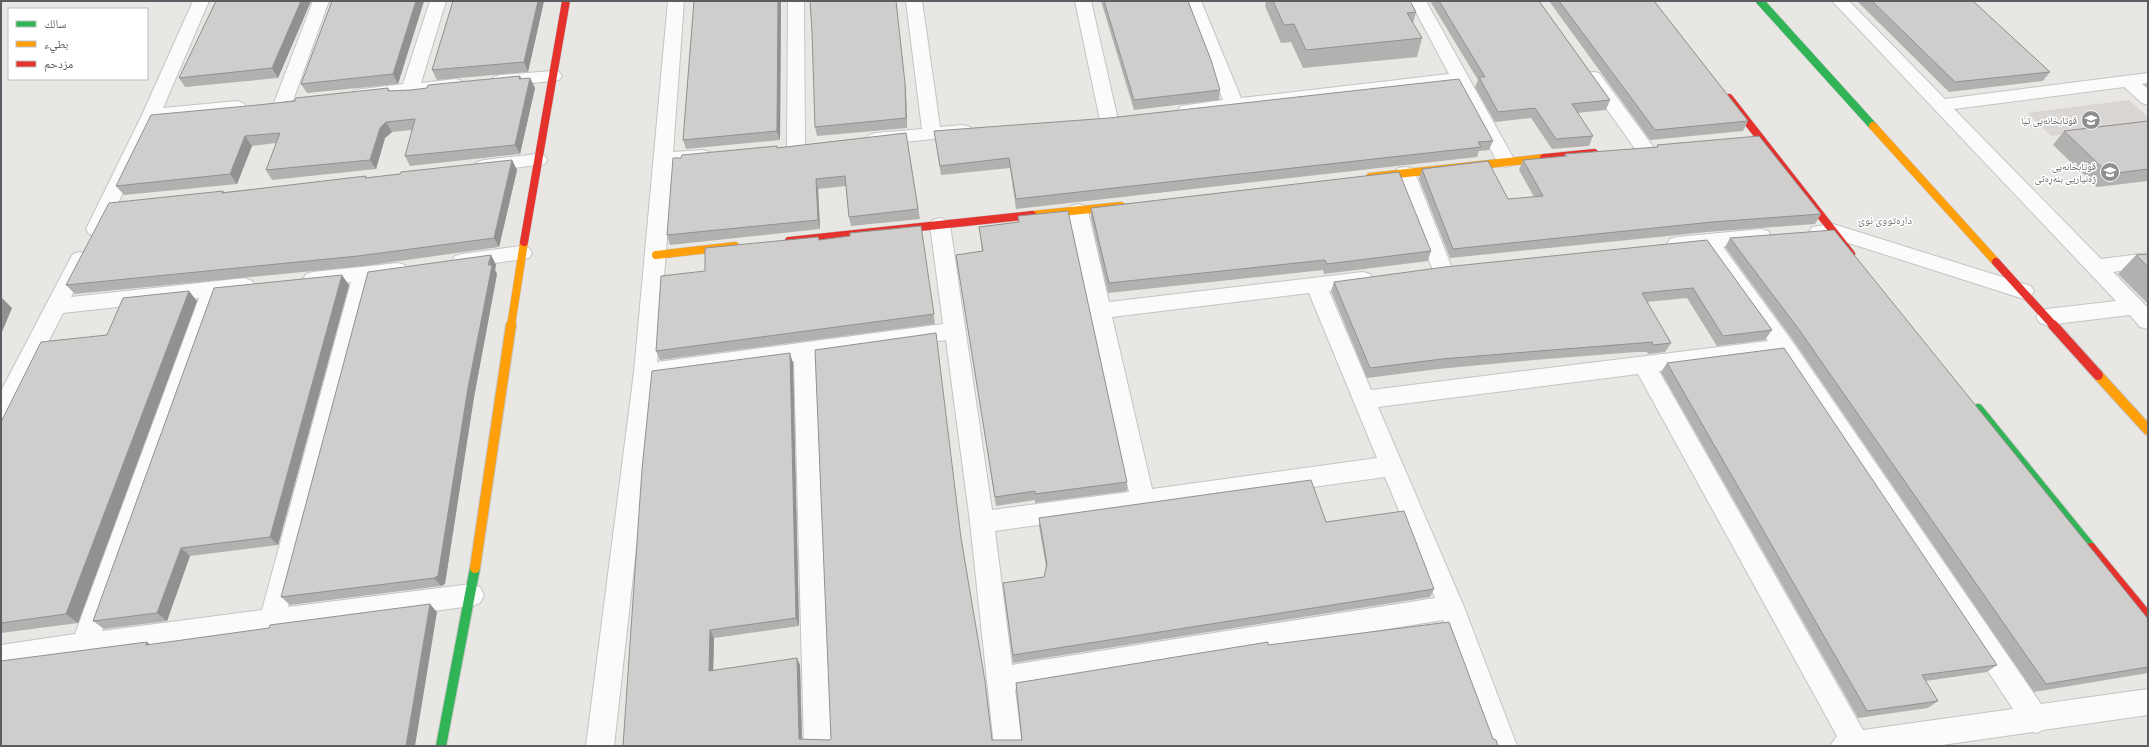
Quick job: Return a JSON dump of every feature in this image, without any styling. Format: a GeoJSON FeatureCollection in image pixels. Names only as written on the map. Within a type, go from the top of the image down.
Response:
{"type":"FeatureCollection","features":[{"type":"Feature","properties":{"kind":"street"},"geometry":{"type":"LineString","coordinates":[[1,413],[55,306],[117,204],[151,115],[201,1]]}},
{"type":"Feature","properties":{"kind":"street"},"geometry":{"type":"LineString","coordinates":[[151,115],[275,104],[321,1]]}},
{"type":"Feature","properties":{"kind":"street"},"geometry":{"type":"LineString","coordinates":[[411,88],[438,1]]}},
{"type":"Feature","properties":{"kind":"street"},"geometry":{"type":"LineString","coordinates":[[442,746],[471,595],[522,253],[566,1]]}},
{"type":"Feature","properties":{"kind":"street"},"geometry":{"type":"LineString","coordinates":[[600,746],[645,372],[656,255],[676,1]]}},
{"type":"Feature","properties":{"kind":"street"},"geometry":{"type":"LineString","coordinates":[[796,1],[796,147]]}},
{"type":"Feature","properties":{"kind":"street"},"geometry":{"type":"LineString","coordinates":[[914,1],[932,133]]}},
{"type":"Feature","properties":{"kind":"street"},"geometry":{"type":"LineString","coordinates":[[1083,1],[1109,119]]}},
{"type":"Feature","properties":{"kind":"street"},"geometry":{"type":"LineString","coordinates":[[1193,1],[1234,104]]}},
{"type":"Feature","properties":{"kind":"street"},"geometry":{"type":"LineString","coordinates":[[1418,1],[1462,78],[1506,161]]}},
{"type":"Feature","properties":{"kind":"street"},"geometry":{"type":"LineString","coordinates":[[1760,1],[2047,316],[2148,430]]}},
{"type":"Feature","properties":{"kind":"street"},"geometry":{"type":"LineString","coordinates":[[1840,1],[2141,314]]}},
{"type":"Feature","properties":{"kind":"street"},"geometry":{"type":"LineString","coordinates":[[1585,66],[1645,149]]}},
{"type":"Feature","properties":{"kind":"street"},"geometry":{"type":"LineString","coordinates":[[2046,73],[2063,88]]}},
{"type":"Feature","properties":{"kind":"street"},"geometry":{"type":"LineString","coordinates":[[343,96],[411,88],[553,76]]}},
{"type":"Feature","properties":{"kind":"street"},"geometry":{"type":"LineString","coordinates":[[1172,112],[1462,78]]}},
{"type":"Feature","properties":{"kind":"street"},"geometry":{"type":"LineString","coordinates":[[1941,105],[2148,78]]}},
{"type":"Feature","properties":{"kind":"street"},"geometry":{"type":"LineString","coordinates":[[2128,81],[2148,99]]}},
{"type":"Feature","properties":{"kind":"street"},"geometry":{"type":"LineString","coordinates":[[1721,88],[1761,137],[1832,231],[1858,262]]}},
{"type":"Feature","properties":{"kind":"street"},"geometry":{"type":"LineString","coordinates":[[857,141],[978,130]]}},
{"type":"Feature","properties":{"kind":"street"},"geometry":{"type":"LineString","coordinates":[[1745,139],[1761,137]]}},
{"type":"Feature","properties":{"kind":"street"},"geometry":{"type":"LineString","coordinates":[[1358,179],[1506,161],[1606,152]]}},
{"type":"Feature","properties":{"kind":"street"},"geometry":{"type":"LineString","coordinates":[[664,159],[718,154]]}},
{"type":"Feature","properties":{"kind":"street"},"geometry":{"type":"LineString","coordinates":[[466,167],[538,160]]}},
{"type":"Feature","properties":{"kind":"street"},"geometry":{"type":"LineString","coordinates":[[1405,174],[1442,268]]}},
{"type":"Feature","properties":{"kind":"street"},"geometry":{"type":"LineString","coordinates":[[782,241],[1078,211],[1132,204]]}},
{"type":"Feature","properties":{"kind":"street"},"geometry":{"type":"LineString","coordinates":[[1078,211],[1143,501]]}},
{"type":"Feature","properties":{"kind":"street"},"geometry":{"type":"LineString","coordinates":[[940,224],[982,522],[999,679],[1008,746]]}},
{"type":"Feature","properties":{"kind":"street"},"geometry":{"type":"LineString","coordinates":[[1801,233],[1832,231],[2024,291]]}},
{"type":"Feature","properties":{"kind":"street"},"geometry":{"type":"LineString","coordinates":[[1661,245],[1778,235]]}},
{"type":"Feature","properties":{"kind":"street"},"geometry":{"type":"LineString","coordinates":[[1707,240],[1784,347],[2036,720]]}},
{"type":"Feature","properties":{"kind":"street"},"geometry":{"type":"LineString","coordinates":[[656,255],[743,246]]}},
{"type":"Feature","properties":{"kind":"street"},"geometry":{"type":"LineString","coordinates":[[443,264],[522,253]]}},
{"type":"Feature","properties":{"kind":"street"},"geometry":{"type":"LineString","coordinates":[[2096,267],[2148,260]]}},
{"type":"Feature","properties":{"kind":"street"},"geometry":{"type":"LineString","coordinates":[[296,281],[419,267]]}},
{"type":"Feature","properties":{"kind":"street"},"geometry":{"type":"LineString","coordinates":[[272,620],[364,274]]}},
{"type":"Feature","properties":{"kind":"street"},"geometry":{"type":"LineString","coordinates":[[1100,311],[1379,276]]}},
{"type":"Feature","properties":{"kind":"street"},"geometry":{"type":"LineString","coordinates":[[55,306],[266,284]]}},
{"type":"Feature","properties":{"kind":"street"},"geometry":{"type":"LineString","coordinates":[[1316,285],[1451,607],[1503,746]]}},
{"type":"Feature","properties":{"kind":"street"},"geometry":{"type":"LineString","coordinates":[[84,645],[212,289]]}},
{"type":"Feature","properties":{"kind":"street"},"geometry":{"type":"LineString","coordinates":[[2047,316],[2141,314]]}},
{"type":"Feature","properties":{"kind":"street"},"geometry":{"type":"LineString","coordinates":[[645,372],[955,331]]}},
{"type":"Feature","properties":{"kind":"street"},"geometry":{"type":"LineString","coordinates":[[1363,400],[1784,347]]}},
{"type":"Feature","properties":{"kind":"street"},"geometry":{"type":"LineString","coordinates":[[805,350],[818,746]]}},
{"type":"Feature","properties":{"kind":"street"},"geometry":{"type":"LineString","coordinates":[[1644,365],[1850,745],[2036,720],[2148,702]]}},
{"type":"Feature","properties":{"kind":"street"},"geometry":{"type":"LineString","coordinates":[[1973,402],[2148,617]]}},
{"type":"Feature","properties":{"kind":"street"},"geometry":{"type":"LineString","coordinates":[[982,522],[1393,466]]}},
{"type":"Feature","properties":{"kind":"street"},"geometry":{"type":"LineString","coordinates":[[1,657],[272,620],[471,595]]}},
{"type":"Feature","properties":{"kind":"street"},"geometry":{"type":"LineString","coordinates":[[999,679],[1451,607]]}},
{"type":"Feature","properties":{"kind":"shaded area","name":"قوتابخانەیی تیا"},"geometry":{"type":"Polygon","coordinates":[[[2129,100],[2148,117],[2148,124],[2051,136],[2027,113],[2129,100]]]}},
{"type":"Feature","properties":{"kind":"building"},"geometry":{"type":"Polygon","coordinates":[[[216,1],[301,1],[272,68],[179,78],[216,1]]]}},
{"type":"Feature","properties":{"kind":"building"},"geometry":{"type":"Polygon","coordinates":[[[332,1],[416,1],[393,74],[301,84],[332,1]]]}},
{"type":"Feature","properties":{"kind":"building"},"geometry":{"type":"Polygon","coordinates":[[[453,1],[538,1],[524,62],[432,70],[453,1]]]}},
{"type":"Feature","properties":{"kind":"building"},"geometry":{"type":"Polygon","coordinates":[[[694,1],[778,1],[777,131],[683,140],[694,1]]]}},
{"type":"Feature","properties":{"kind":"building"},"geometry":{"type":"Polygon","coordinates":[[[810,1],[896,1],[905,83],[906,118],[815,127],[810,1]]]}},
{"type":"Feature","properties":{"kind":"building"},"geometry":{"type":"Polygon","coordinates":[[[1104,1],[1188,1],[1211,60],[1220,90],[1134,100],[1104,1]]]}},
{"type":"Feature","properties":{"kind":"building"},"geometry":{"type":"Polygon","coordinates":[[[1273,1],[1410,1],[1416,12],[1407,13],[1422,38],[1306,50],[1294,24],[1284,25],[1273,1]]]}},
{"type":"Feature","properties":{"kind":"building"},"geometry":{"type":"Polygon","coordinates":[[[1439,1],[1539,1],[1610,100],[1572,104],[1593,136],[1556,139],[1535,108],[1498,112],[1479,77],[1485,77],[1439,1]]]}},
{"type":"Feature","properties":{"kind":"building"},"geometry":{"type":"Polygon","coordinates":[[[1559,1],[1654,1],[1748,121],[1655,130],[1559,1]]]}},
{"type":"Feature","properties":{"kind":"building"},"geometry":{"type":"Polygon","coordinates":[[[1872,1],[1973,1],[2050,72],[1955,82],[1872,1]]]}},
{"type":"Feature","properties":{"kind":"building"},"geometry":{"type":"Polygon","coordinates":[[[520,76],[519,79],[530,78],[515,145],[405,156],[415,119],[386,122],[380,128],[370,160],[266,170],[280,133],[245,136],[230,174],[116,186],[151,115],[295,101],[296,98],[388,88],[388,91],[411,90],[427,88],[428,85],[520,76]]]}},
{"type":"Feature","properties":{"kind":"building"},"geometry":{"type":"Polygon","coordinates":[[[1459,79],[1493,141],[1478,142],[1481,147],[1016,199],[1009,158],[940,166],[934,131],[1109,118],[1459,79]]]}},
{"type":"Feature","properties":{"kind":"building"},"geometry":{"type":"Polygon","coordinates":[[[2148,121],[2148,169],[2109,174],[2064,131],[2148,121]]]}},
{"type":"Feature","properties":{"kind":"building"},"geometry":{"type":"Polygon","coordinates":[[[906,133],[918,209],[849,217],[845,176],[816,179],[818,220],[667,235],[673,158],[681,158],[682,155],[777,146],[777,148],[906,133]]]}},
{"type":"Feature","properties":{"kind":"building"},"geometry":{"type":"Polygon","coordinates":[[[1759,136],[1821,214],[1712,222],[1453,249],[1422,169],[1488,161],[1508,199],[1543,196],[1523,160],[1567,156],[1565,154],[1658,147],[1657,145],[1759,136]]]}},
{"type":"Feature","properties":{"kind":"building"},"geometry":{"type":"Polygon","coordinates":[[[512,160],[494,238],[358,256],[66,285],[109,203],[223,191],[222,193],[366,176],[365,178],[400,174],[401,172],[512,160]]]}},
{"type":"Feature","properties":{"kind":"building"},"geometry":{"type":"Polygon","coordinates":[[[1399,172],[1431,251],[1327,264],[1325,260],[1109,283],[1091,208],[1399,172]]]}},
{"type":"Feature","properties":{"kind":"building"},"geometry":{"type":"Polygon","coordinates":[[[1068,211],[1127,482],[1035,494],[1035,491],[995,497],[956,255],[983,251],[979,227],[1019,222],[1018,216],[1068,211]]]}},
{"type":"Feature","properties":{"kind":"building"},"geometry":{"type":"Polygon","coordinates":[[[921,226],[934,314],[656,351],[661,276],[705,271],[705,248],[818,237],[819,240],[850,236],[850,233],[921,226]]]}},
{"type":"Feature","properties":{"kind":"building"},"geometry":{"type":"Polygon","coordinates":[[[1834,230],[2148,619],[2148,667],[2046,684],[1800,331],[1730,238],[1834,230]]]}},
{"type":"Feature","properties":{"kind":"building"},"geometry":{"type":"Polygon","coordinates":[[[1707,240],[1772,330],[1723,336],[1693,288],[1642,293],[1671,343],[1653,345],[1652,342],[1442,359],[1370,368],[1334,282],[1445,267],[1707,240]]]}},
{"type":"Feature","properties":{"kind":"building"},"geometry":{"type":"Polygon","coordinates":[[[2148,254],[2148,267],[2136,255],[2148,254]]]}},
{"type":"Feature","properties":{"kind":"building"},"geometry":{"type":"Polygon","coordinates":[[[491,255],[488,265],[492,265],[468,388],[438,576],[434,578],[281,597],[368,272],[491,255]]]}},
{"type":"Feature","properties":{"kind":"building"},"geometry":{"type":"Polygon","coordinates":[[[342,275],[270,537],[181,548],[157,613],[93,621],[214,288],[342,275]]]}},
{"type":"Feature","properties":{"kind":"building"},"geometry":{"type":"Polygon","coordinates":[[[189,291],[66,614],[1,623],[1,422],[41,342],[107,335],[123,298],[189,291]]]}},
{"type":"Feature","properties":{"kind":"building"},"geometry":{"type":"Polygon","coordinates":[[[936,333],[961,538],[985,681],[992,740],[1022,740],[1016,683],[1268,642],[1268,645],[1449,622],[1493,739],[1496,740],[1498,746],[623,746],[642,469],[652,371],[790,353],[796,618],[710,630],[709,671],[797,658],[799,739],[829,740],[831,739],[815,350],[936,333]]]}},
{"type":"Feature","properties":{"kind":"building"},"geometry":{"type":"Polygon","coordinates":[[[1784,348],[1997,665],[1922,675],[1938,701],[1867,711],[1667,363],[1784,348]]]}},
{"type":"Feature","properties":{"kind":"building"},"geometry":{"type":"Polygon","coordinates":[[[1311,480],[1326,522],[1404,511],[1434,589],[1013,655],[1003,583],[1044,577],[1047,564],[1039,518],[1311,480]]]}},
{"type":"Feature","properties":{"kind":"building"},"geometry":{"type":"Polygon","coordinates":[[[430,604],[406,746],[1,746],[1,661],[147,642],[146,645],[269,628],[270,625],[430,604]]]}},
{"type":"Feature","properties":{"kind":"traffic: fast"},"geometry":{"type":"LineString","coordinates":[[1760,1],[1873,126]]}},
{"type":"Feature","properties":{"kind":"traffic: fast"},"geometry":{"type":"LineString","coordinates":[[1978,409],[2091,548]]}},
{"type":"Feature","properties":{"kind":"traffic: fast"},"geometry":{"type":"LineString","coordinates":[[441,746],[475,568]]}},
{"type":"Feature","properties":{"kind":"traffic: slow"},"geometry":{"type":"LineString","coordinates":[[1873,126],[1996,262]]}},
{"type":"Feature","properties":{"kind":"traffic: slow"},"geometry":{"type":"LineString","coordinates":[[1370,177],[1544,158]]}},
{"type":"Feature","properties":{"kind":"traffic: slow"},"geometry":{"type":"LineString","coordinates":[[1032,215],[1121,206]]}},
{"type":"Feature","properties":{"kind":"traffic: slow"},"geometry":{"type":"LineString","coordinates":[[475,568],[524,242]]}},
{"type":"Feature","properties":{"kind":"traffic: slow"},"geometry":{"type":"LineString","coordinates":[[656,255],[735,246]]}},
{"type":"Feature","properties":{"kind":"traffic: slow"},"geometry":{"type":"LineString","coordinates":[[2098,375],[2148,430]]}},
{"type":"Feature","properties":{"kind":"traffic: jam"},"geometry":{"type":"LineString","coordinates":[[524,242],[566,1]]}},
{"type":"Feature","properties":{"kind":"traffic: jam"},"geometry":{"type":"LineString","coordinates":[[1729,98],[1851,254]]}},
{"type":"Feature","properties":{"kind":"traffic: jam"},"geometry":{"type":"LineString","coordinates":[[1544,158],[1594,153]]}},
{"type":"Feature","properties":{"kind":"traffic: jam"},"geometry":{"type":"LineString","coordinates":[[789,241],[1032,215]]}},
{"type":"Feature","properties":{"kind":"traffic: jam"},"geometry":{"type":"LineString","coordinates":[[1996,262],[2098,375]]}},
{"type":"Feature","properties":{"kind":"traffic: jam"},"geometry":{"type":"LineString","coordinates":[[2091,548],[2148,617]]}},
{"type":"Feature","properties":{"kind":"place","name":"قوتابخانەیی تیا"},"geometry":{"type":"Point","coordinates":[2091,120]}},
{"type":"Feature","properties":{"kind":"place","name":"قوتابخانەیی ژەنیاریی بنەڕەتی"},"geometry":{"type":"Point","coordinates":[2110,172]}},
{"type":"Feature","properties":{"kind":"district","name":"دارەتووی نوێ"},"geometry":{"type":"Point","coordinates":[1885,220]}}]}
